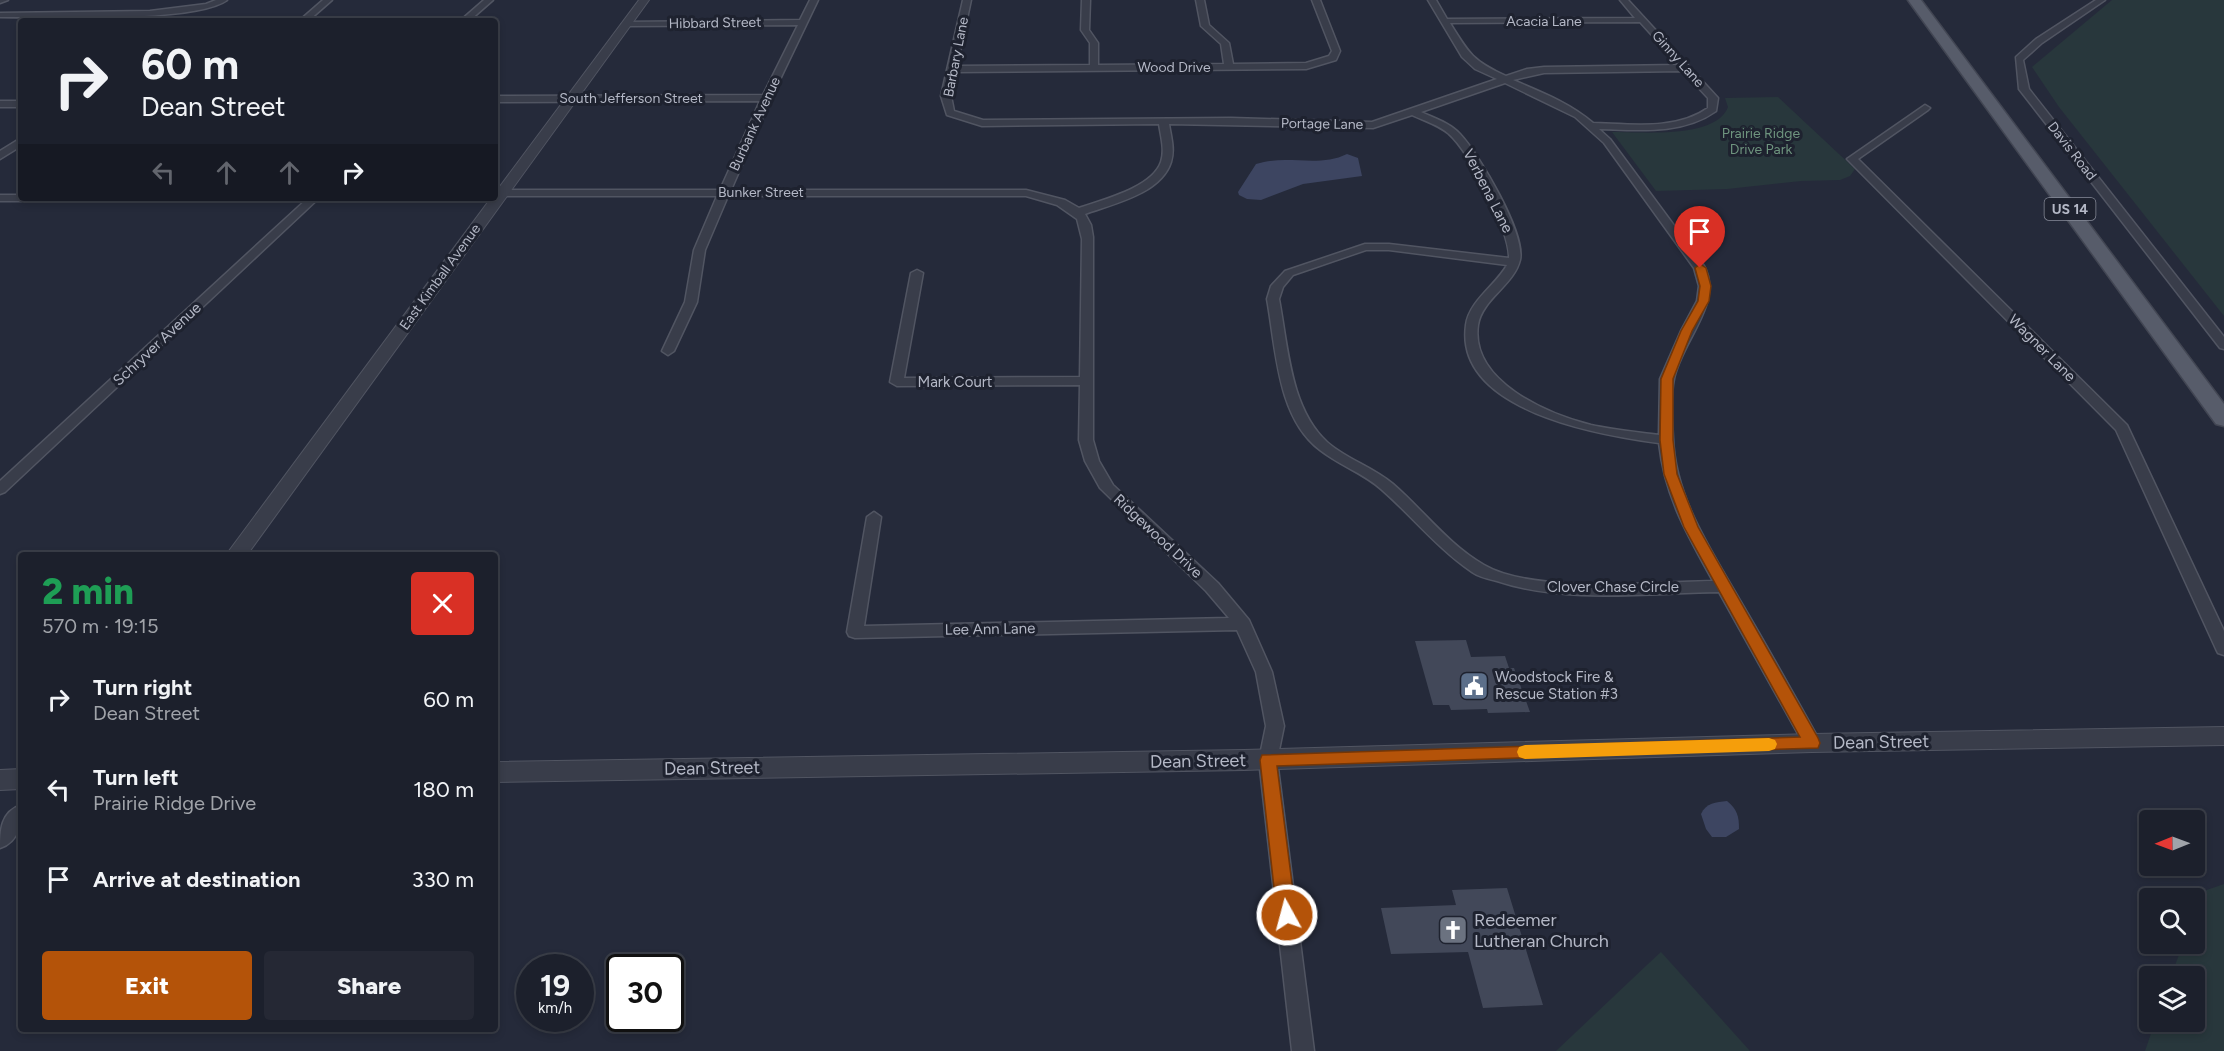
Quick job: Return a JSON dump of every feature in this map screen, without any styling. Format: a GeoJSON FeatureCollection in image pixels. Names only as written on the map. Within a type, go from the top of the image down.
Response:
{"type":"FeatureCollection","features":[{"type":"Feature","properties":{"kind":"main road","name":"US 14"},"geometry":{"type":"LineString","coordinates":[[1914,0],[1991,101],[2224,419]]}},
{"type":"Feature","properties":{"kind":"street"},"geometry":{"type":"LineString","coordinates":[[0,15],[150,13],[207,6],[223,0]]}},
{"type":"Feature","properties":{"kind":"street"},"geometry":{"type":"LineString","coordinates":[[307,18],[328,0]]}},
{"type":"Feature","properties":{"kind":"street"},"geometry":{"type":"LineString","coordinates":[[468,18],[489,0]]}},
{"type":"Feature","properties":{"kind":"street","name":"East Kimball Avenue"},"geometry":{"type":"LineString","coordinates":[[498,193],[644,0]]}},
{"type":"Feature","properties":{"kind":"street","name":"Burbank Avenue"},"geometry":{"type":"LineString","coordinates":[[668,351],[687,311],[695,285],[695,263],[724,192],[766,98],[814,0]]}},
{"type":"Feature","properties":{"kind":"street","name":"Barbary Lane"},"geometry":{"type":"LineString","coordinates":[[950,113],[946,96],[967,0]]}},
{"type":"Feature","properties":{"kind":"street"},"geometry":{"type":"LineString","coordinates":[[1086,0],[1085,30],[1094,43],[1094,68]]}},
{"type":"Feature","properties":{"kind":"street"},"geometry":{"type":"LineString","coordinates":[[1200,0],[1205,26],[1225,44],[1229,67]]}},
{"type":"Feature","properties":{"kind":"street","name":"Wood Drive"},"geometry":{"type":"LineString","coordinates":[[952,69],[1306,66],[1322,63],[1333,58],[1336,51],[1316,0]]}},
{"type":"Feature","properties":{"kind":"street"},"geometry":{"type":"LineString","coordinates":[[1432,0],[1465,55],[1478,67],[1555,102],[1592,126],[1607,141],[1700,268],[1705,286],[1704,301],[1687,331],[1667,379],[1666,440],[1670,474],[1687,516],[1723,586],[1812,743]]}},
{"type":"Feature","properties":{"kind":"street","name":"Ginny Lane"},"geometry":{"type":"LineString","coordinates":[[1592,126],[1668,125],[1691,122],[1713,109],[1713,98],[1624,0]]}},
{"type":"Feature","properties":{"kind":"street","name":"Davis Road"},"geometry":{"type":"LineString","coordinates":[[2101,0],[2039,41],[2019,58],[2024,89],[2224,345]]}},
{"type":"Feature","properties":{"kind":"street"},"geometry":{"type":"LineString","coordinates":[[142,18],[150,13]]}},
{"type":"Feature","properties":{"kind":"street","name":"Acacia Lane"},"geometry":{"type":"LineString","coordinates":[[1445,21],[1642,20]]}},
{"type":"Feature","properties":{"kind":"street","name":"Hibbard Street"},"geometry":{"type":"LineString","coordinates":[[626,24],[804,22]]}},
{"type":"Feature","properties":{"kind":"street","name":"Portage Lane"},"geometry":{"type":"LineString","coordinates":[[950,113],[982,123],[1231,121],[1373,125],[1527,72],[1686,68]]}},
{"type":"Feature","properties":{"kind":"street","name":"South Jefferson Street"},"geometry":{"type":"LineString","coordinates":[[498,99],[766,98]]}},
{"type":"Feature","properties":{"kind":"street"},"geometry":{"type":"LineString","coordinates":[[0,104],[18,104]]}},
{"type":"Feature","properties":{"kind":"street","name":"Wagner Lane"},"geometry":{"type":"LineString","coordinates":[[1924,108],[1852,159],[2122,428],[2224,649]]}},
{"type":"Feature","properties":{"kind":"street","name":"Verbena Lane"},"geometry":{"type":"LineString","coordinates":[[1414,112],[1444,126],[1465,145],[1512,234],[1514,262]]}},
{"type":"Feature","properties":{"kind":"street"},"geometry":{"type":"LineString","coordinates":[[1079,212],[1147,184],[1161,171],[1169,153],[1164,123]]}},
{"type":"Feature","properties":{"kind":"street"},"geometry":{"type":"LineString","coordinates":[[0,156],[18,143]]}},
{"type":"Feature","properties":{"kind":"street","name":"Bunker Street"},"geometry":{"type":"LineString","coordinates":[[498,193],[1026,193],[1053,200],[1079,212]]}},
{"type":"Feature","properties":{"kind":"street"},"geometry":{"type":"LineString","coordinates":[[0,198],[18,198]]}},
{"type":"Feature","properties":{"kind":"street","name":"Schryver Avenue"},"geometry":{"type":"LineString","coordinates":[[0,489],[311,201]]}},
{"type":"Feature","properties":{"kind":"street","name":"East Kimball Avenue"},"geometry":{"type":"LineString","coordinates":[[238,552],[492,201]]}},
{"type":"Feature","properties":{"kind":"street","name":"Ridgewood Drive"},"geometry":{"type":"LineString","coordinates":[[1079,212],[1087,225],[1088,244],[1086,440],[1092,461],[1107,488],[1212,587],[1243,624],[1264,672],[1275,726],[1268,760],[1303,1051]]}},
{"type":"Feature","properties":{"kind":"street","name":"Clover Chase Circle"},"geometry":{"type":"LineString","coordinates":[[1514,262],[1389,247],[1365,247],[1289,273],[1277,286],[1273,299],[1291,396],[1299,418],[1323,446],[1383,483],[1415,511],[1452,550],[1480,570],[1526,585],[1565,589],[1723,586]]}},
{"type":"Feature","properties":{"kind":"street"},"geometry":{"type":"LineString","coordinates":[[1514,262],[1473,321],[1470,343],[1481,367],[1497,384],[1521,402],[1548,414],[1582,426],[1666,440]]}},
{"type":"Feature","properties":{"kind":"street","name":"Mark Court"},"geometry":{"type":"LineString","coordinates":[[917,273],[897,382],[1087,381]]}},
{"type":"Feature","properties":{"kind":"street","name":"Lee Ann Lane"},"geometry":{"type":"LineString","coordinates":[[874,517],[855,632],[1243,624]]}},
{"type":"Feature","properties":{"kind":"street","name":"Dean Street"},"geometry":{"type":"LineString","coordinates":[[498,772],[1268,760],[1812,743],[2224,736]]}},
{"type":"Feature","properties":{"kind":"street"},"geometry":{"type":"LineString","coordinates":[[0,780],[18,779]]}},
{"type":"Feature","properties":{"kind":"street"},"geometry":{"type":"LineString","coordinates":[[0,840],[18,817]]}},
{"type":"Feature","properties":{"kind":"green space"},"geometry":{"type":"Polygon","coordinates":[[[2112,0],[2224,0],[2224,316],[2059,107],[2032,67],[2112,0]]]}},
{"type":"Feature","properties":{"kind":"green space","name":"Prairie Ridge Drive Park"},"geometry":{"type":"Polygon","coordinates":[[[1778,97],[1855,169],[1850,176],[1840,180],[1801,181],[1727,189],[1656,191],[1612,132],[1658,133],[1694,129],[1721,117],[1728,107],[1725,98],[1778,97]]]}},
{"type":"Feature","properties":{"kind":"green space"},"geometry":{"type":"Polygon","coordinates":[[[2224,884],[2224,1051],[2145,1051],[2152,1032],[2205,1032],[2205,966],[2175,966],[2179,954],[2205,954],[2205,891],[2224,884]]]}},
{"type":"Feature","properties":{"kind":"green space"},"geometry":{"type":"Polygon","coordinates":[[[1661,952],[1750,1051],[1556,1051],[1648,964],[1661,952]]]}},
{"type":"Feature","properties":{"kind":"water"},"geometry":{"type":"Polygon","coordinates":[[[1347,154],[1358,158],[1362,176],[1303,184],[1261,200],[1247,199],[1239,195],[1238,192],[1256,164],[1279,160],[1325,160],[1347,154]]]}},
{"type":"Feature","properties":{"kind":"water"},"geometry":{"type":"Polygon","coordinates":[[[1727,801],[1737,813],[1739,829],[1726,837],[1712,837],[1706,829],[1701,814],[1709,805],[1727,801]]]}},
{"type":"Feature","properties":{"kind":"building","name":"Woodstock Fire & Rescue Station #3"},"geometry":{"type":"Polygon","coordinates":[[[1466,640],[1471,657],[1505,656],[1509,668],[1514,668],[1530,712],[1488,713],[1487,709],[1451,710],[1449,705],[1433,705],[1415,641],[1466,640]]]}},
{"type":"Feature","properties":{"kind":"building","name":"Redeemer Lutheran Church"},"geometry":{"type":"Polygon","coordinates":[[[1507,888],[1543,1005],[1483,1008],[1468,952],[1391,954],[1381,908],[1456,905],[1452,890],[1507,888]]]}},
{"type":"Feature","properties":{"kind":"slow traffic"},"geometry":{"type":"LineString","coordinates":[[1525,752],[1769,744]]}},
{"type":"Feature","properties":{"kind":"place","name":"Woodstock Fire & Rescue Station #3"},"geometry":{"type":"Point","coordinates":[1474,686]}},
{"type":"Feature","properties":{"kind":"place","name":"Redeemer Lutheran Church"},"geometry":{"type":"Point","coordinates":[1453,930]}},
{"type":"Feature","properties":{"kind":"route"},"geometry":{"type":"LineString","coordinates":[[1287,915],[1268,760],[1812,743],[1691,527],[1670,474],[1666,440],[1667,379],[1687,331],[1704,301],[1705,286],[1700,268]]}}]}
